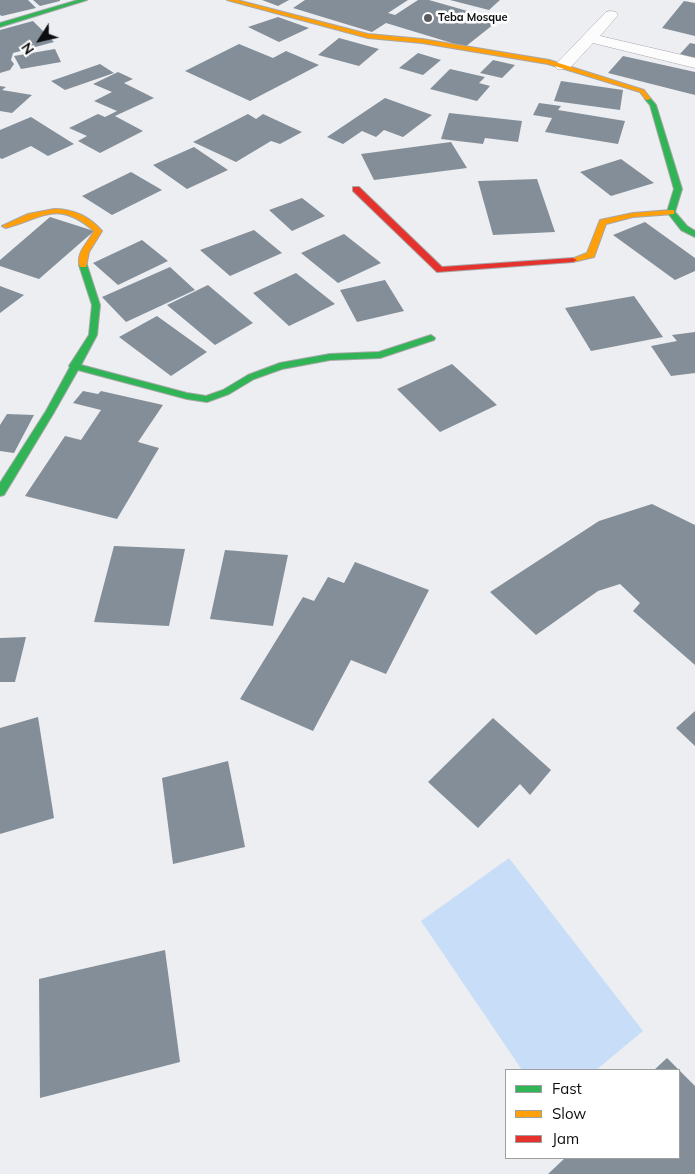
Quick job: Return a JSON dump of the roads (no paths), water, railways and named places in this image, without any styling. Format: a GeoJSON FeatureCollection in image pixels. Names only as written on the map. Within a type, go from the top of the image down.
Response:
{"type":"FeatureCollection","features":[{"type":"Feature","properties":{"kind":"street"},"geometry":{"type":"LineString","coordinates":[[0,25],[84,0]]}},
{"type":"Feature","properties":{"kind":"street"},"geometry":{"type":"LineString","coordinates":[[230,0],[368,36],[422,42],[549,62],[642,91],[653,105],[678,190],[671,212]]}},
{"type":"Feature","properties":{"kind":"street"},"geometry":{"type":"LineString","coordinates":[[563,66],[611,15]]}},
{"type":"Feature","properties":{"kind":"street"},"geometry":{"type":"LineString","coordinates":[[590,38],[695,63]]}},
{"type":"Feature","properties":{"kind":"street"},"geometry":{"type":"LineString","coordinates":[[356,189],[440,270],[569,261],[591,254],[603,222],[633,215],[671,212]]}},
{"type":"Feature","properties":{"kind":"street"},"geometry":{"type":"LineString","coordinates":[[0,492],[50,412],[93,335],[96,305],[82,261],[86,248],[95,240],[98,230],[91,222],[62,211],[48,210],[6,226]]}},
{"type":"Feature","properties":{"kind":"street"},"geometry":{"type":"LineString","coordinates":[[671,212],[684,228],[695,235]]}},
{"type":"Feature","properties":{"kind":"street"},"geometry":{"type":"LineString","coordinates":[[74,366],[187,396],[207,399],[226,392],[251,377],[280,366],[330,358],[380,355],[431,338]]}},
{"type":"Feature","properties":{"kind":"place","name":"Teba Mosque"},"geometry":{"type":"Point","coordinates":[428,18]}}]}
